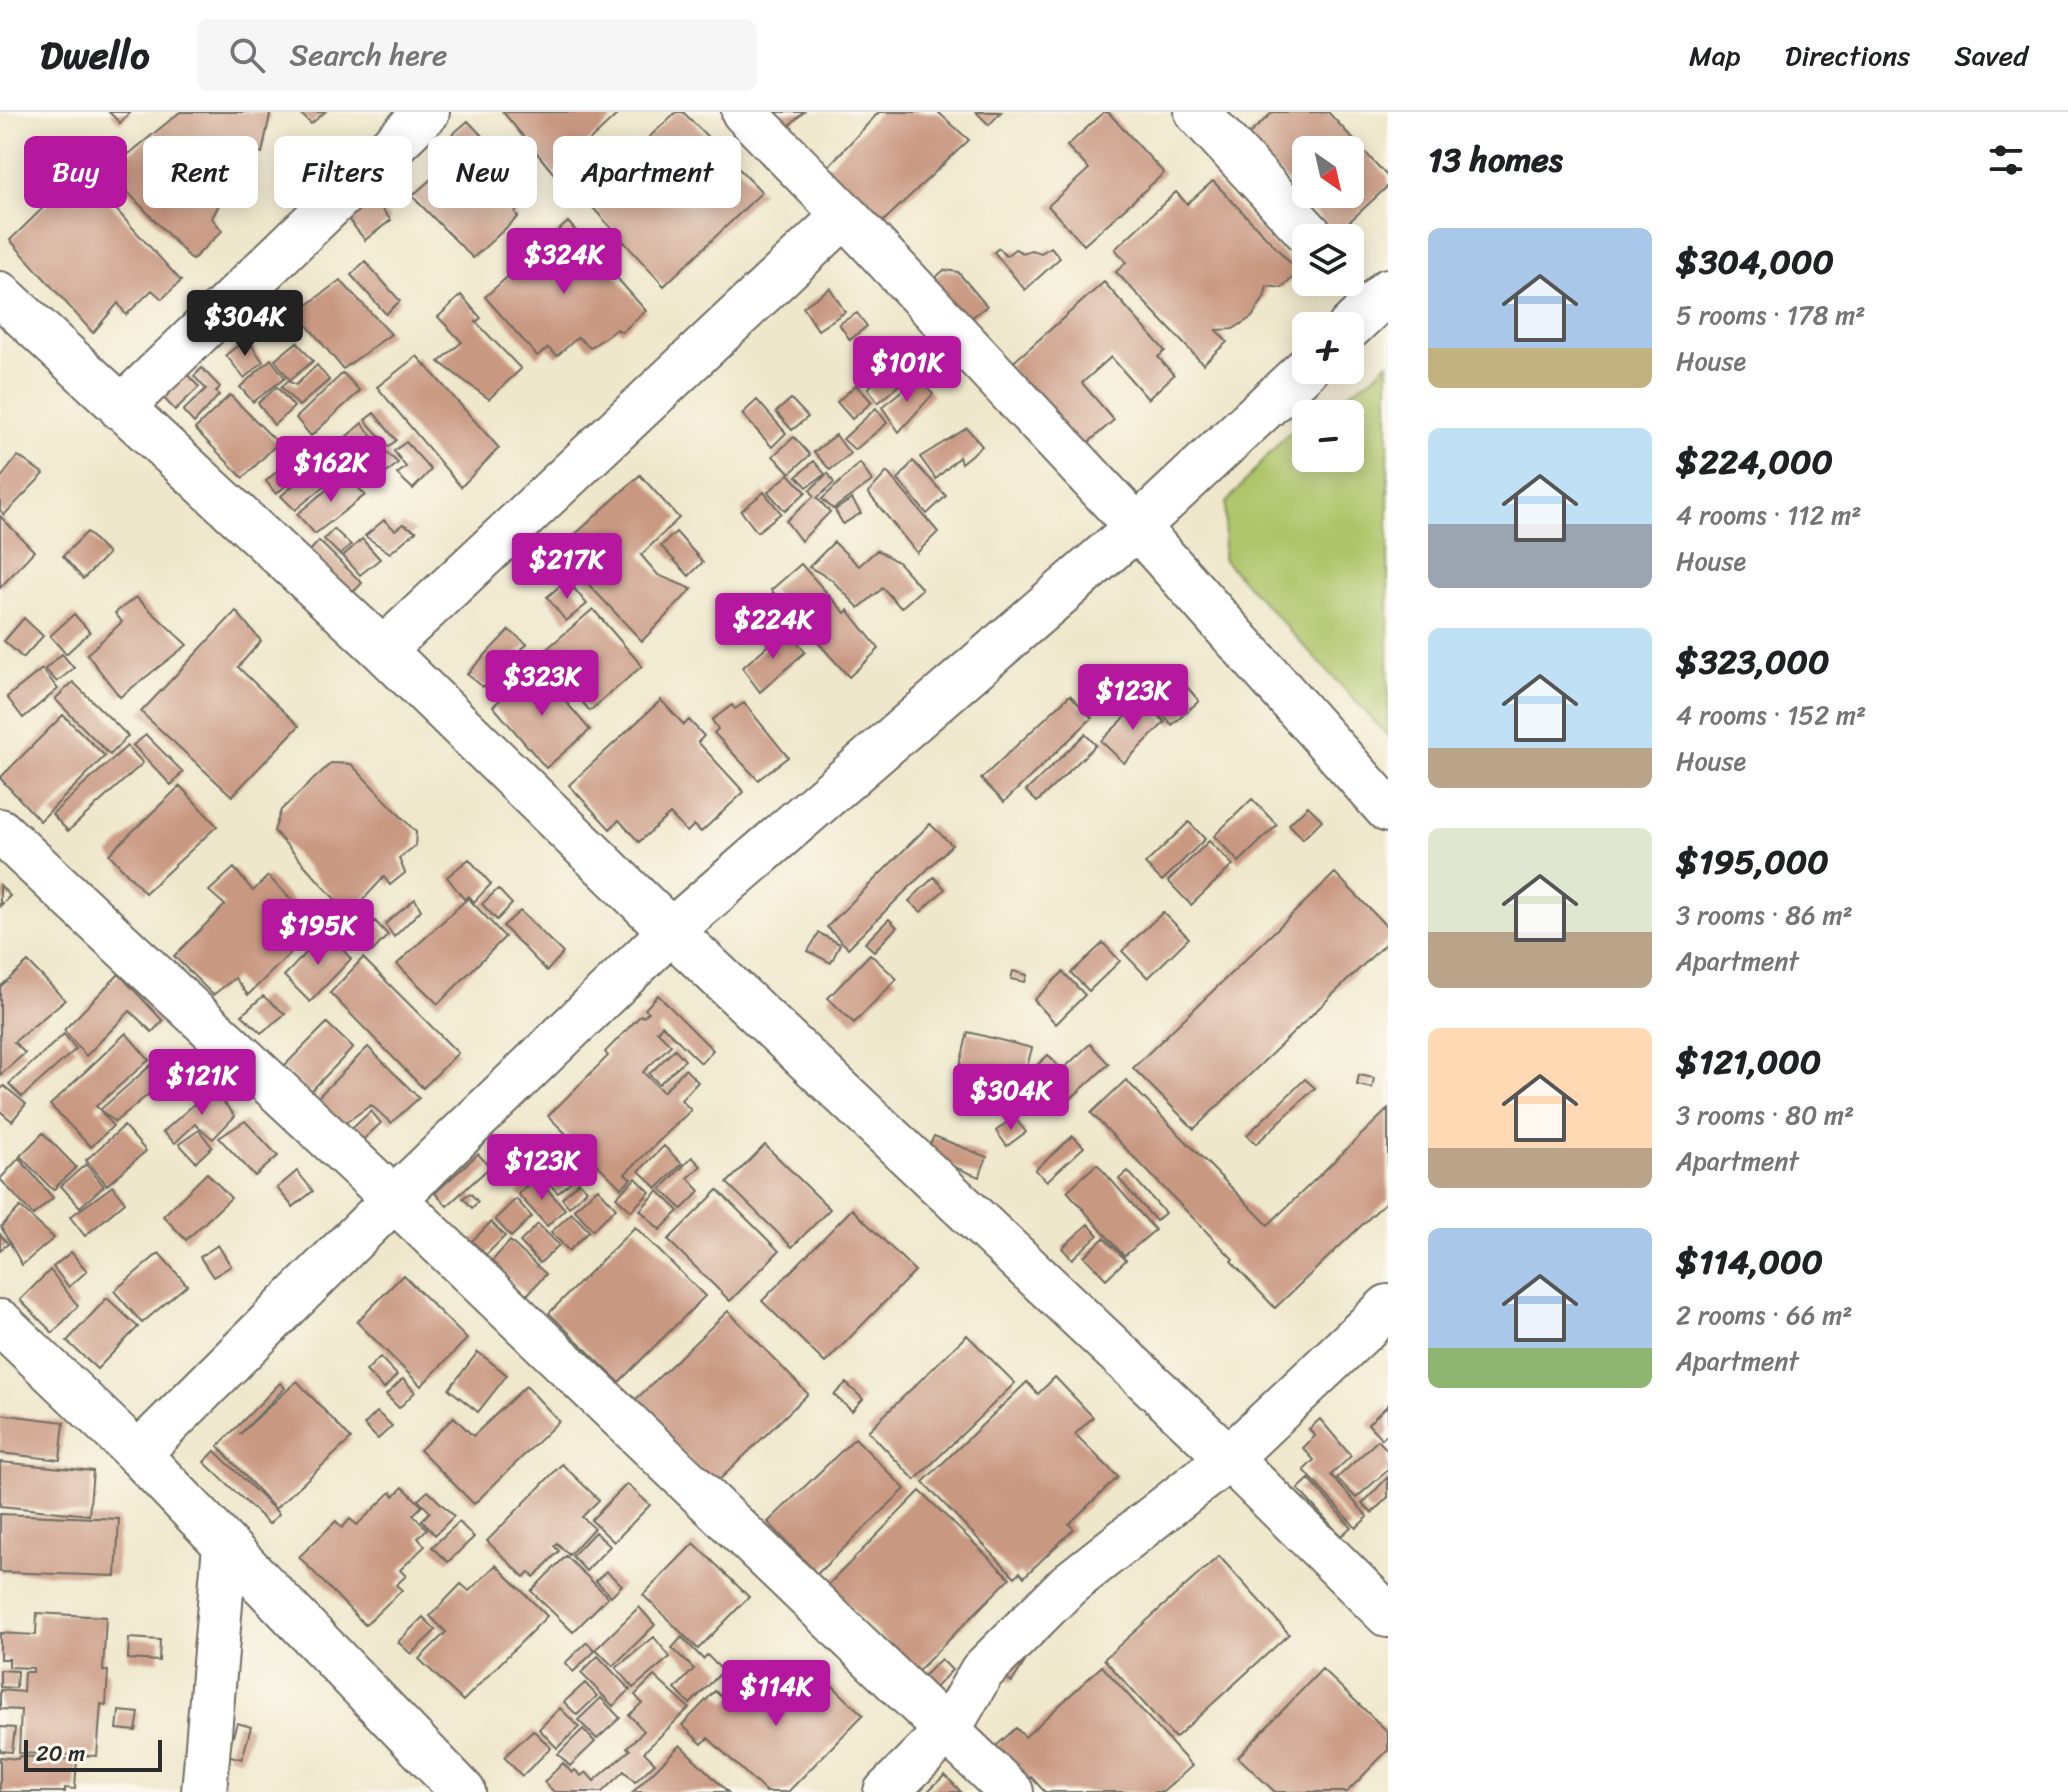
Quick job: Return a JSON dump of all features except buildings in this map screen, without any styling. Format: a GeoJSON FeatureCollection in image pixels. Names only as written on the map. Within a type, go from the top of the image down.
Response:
{"type":"FeatureCollection","features":[{"type":"Feature","properties":{"kind":"street"},"geometry":{"type":"LineString","coordinates":[[121,408],[427,112]]}},
{"type":"Feature","properties":{"kind":"street"},"geometry":{"type":"LineString","coordinates":[[744,112],[845,215],[1137,527],[1388,810]]}},
{"type":"Feature","properties":{"kind":"street"},"geometry":{"type":"LineString","coordinates":[[1197,112],[1300,224]]}},
{"type":"Feature","properties":{"kind":"street"},"geometry":{"type":"LineString","coordinates":[[383,650],[845,215]]}},
{"type":"Feature","properties":{"kind":"street"},"geometry":{"type":"LineString","coordinates":[[0,294],[383,650],[671,931],[1229,1458],[1388,1615]]}},
{"type":"Feature","properties":{"kind":"street"},"geometry":{"type":"LineString","coordinates":[[138,1454],[394,1199],[671,931],[1137,527],[1292,382]]}},
{"type":"Feature","properties":{"kind":"street"},"geometry":{"type":"LineString","coordinates":[[0,831],[394,1199],[1011,1792]]}},
{"type":"Feature","properties":{"kind":"street"},"geometry":{"type":"LineString","coordinates":[[886,1792],[948,1730],[982,1671],[1069,1584],[1229,1458],[1388,1307]]}},
{"type":"Feature","properties":{"kind":"street"},"geometry":{"type":"LineString","coordinates":[[0,1322],[138,1454],[463,1792]]}},
{"type":"Feature","properties":{"kind":"street"},"geometry":{"type":"LineString","coordinates":[[204,1792],[225,1545]]}},
{"type":"Feature","properties":{"kind":"green space"},"geometry":{"type":"Polygon","coordinates":[[[1388,362],[1388,736],[1223,559],[1226,503],[1292,431],[1292,472],[1364,472],[1364,400],[1338,400],[1374,376],[1388,362]]]}}]}
